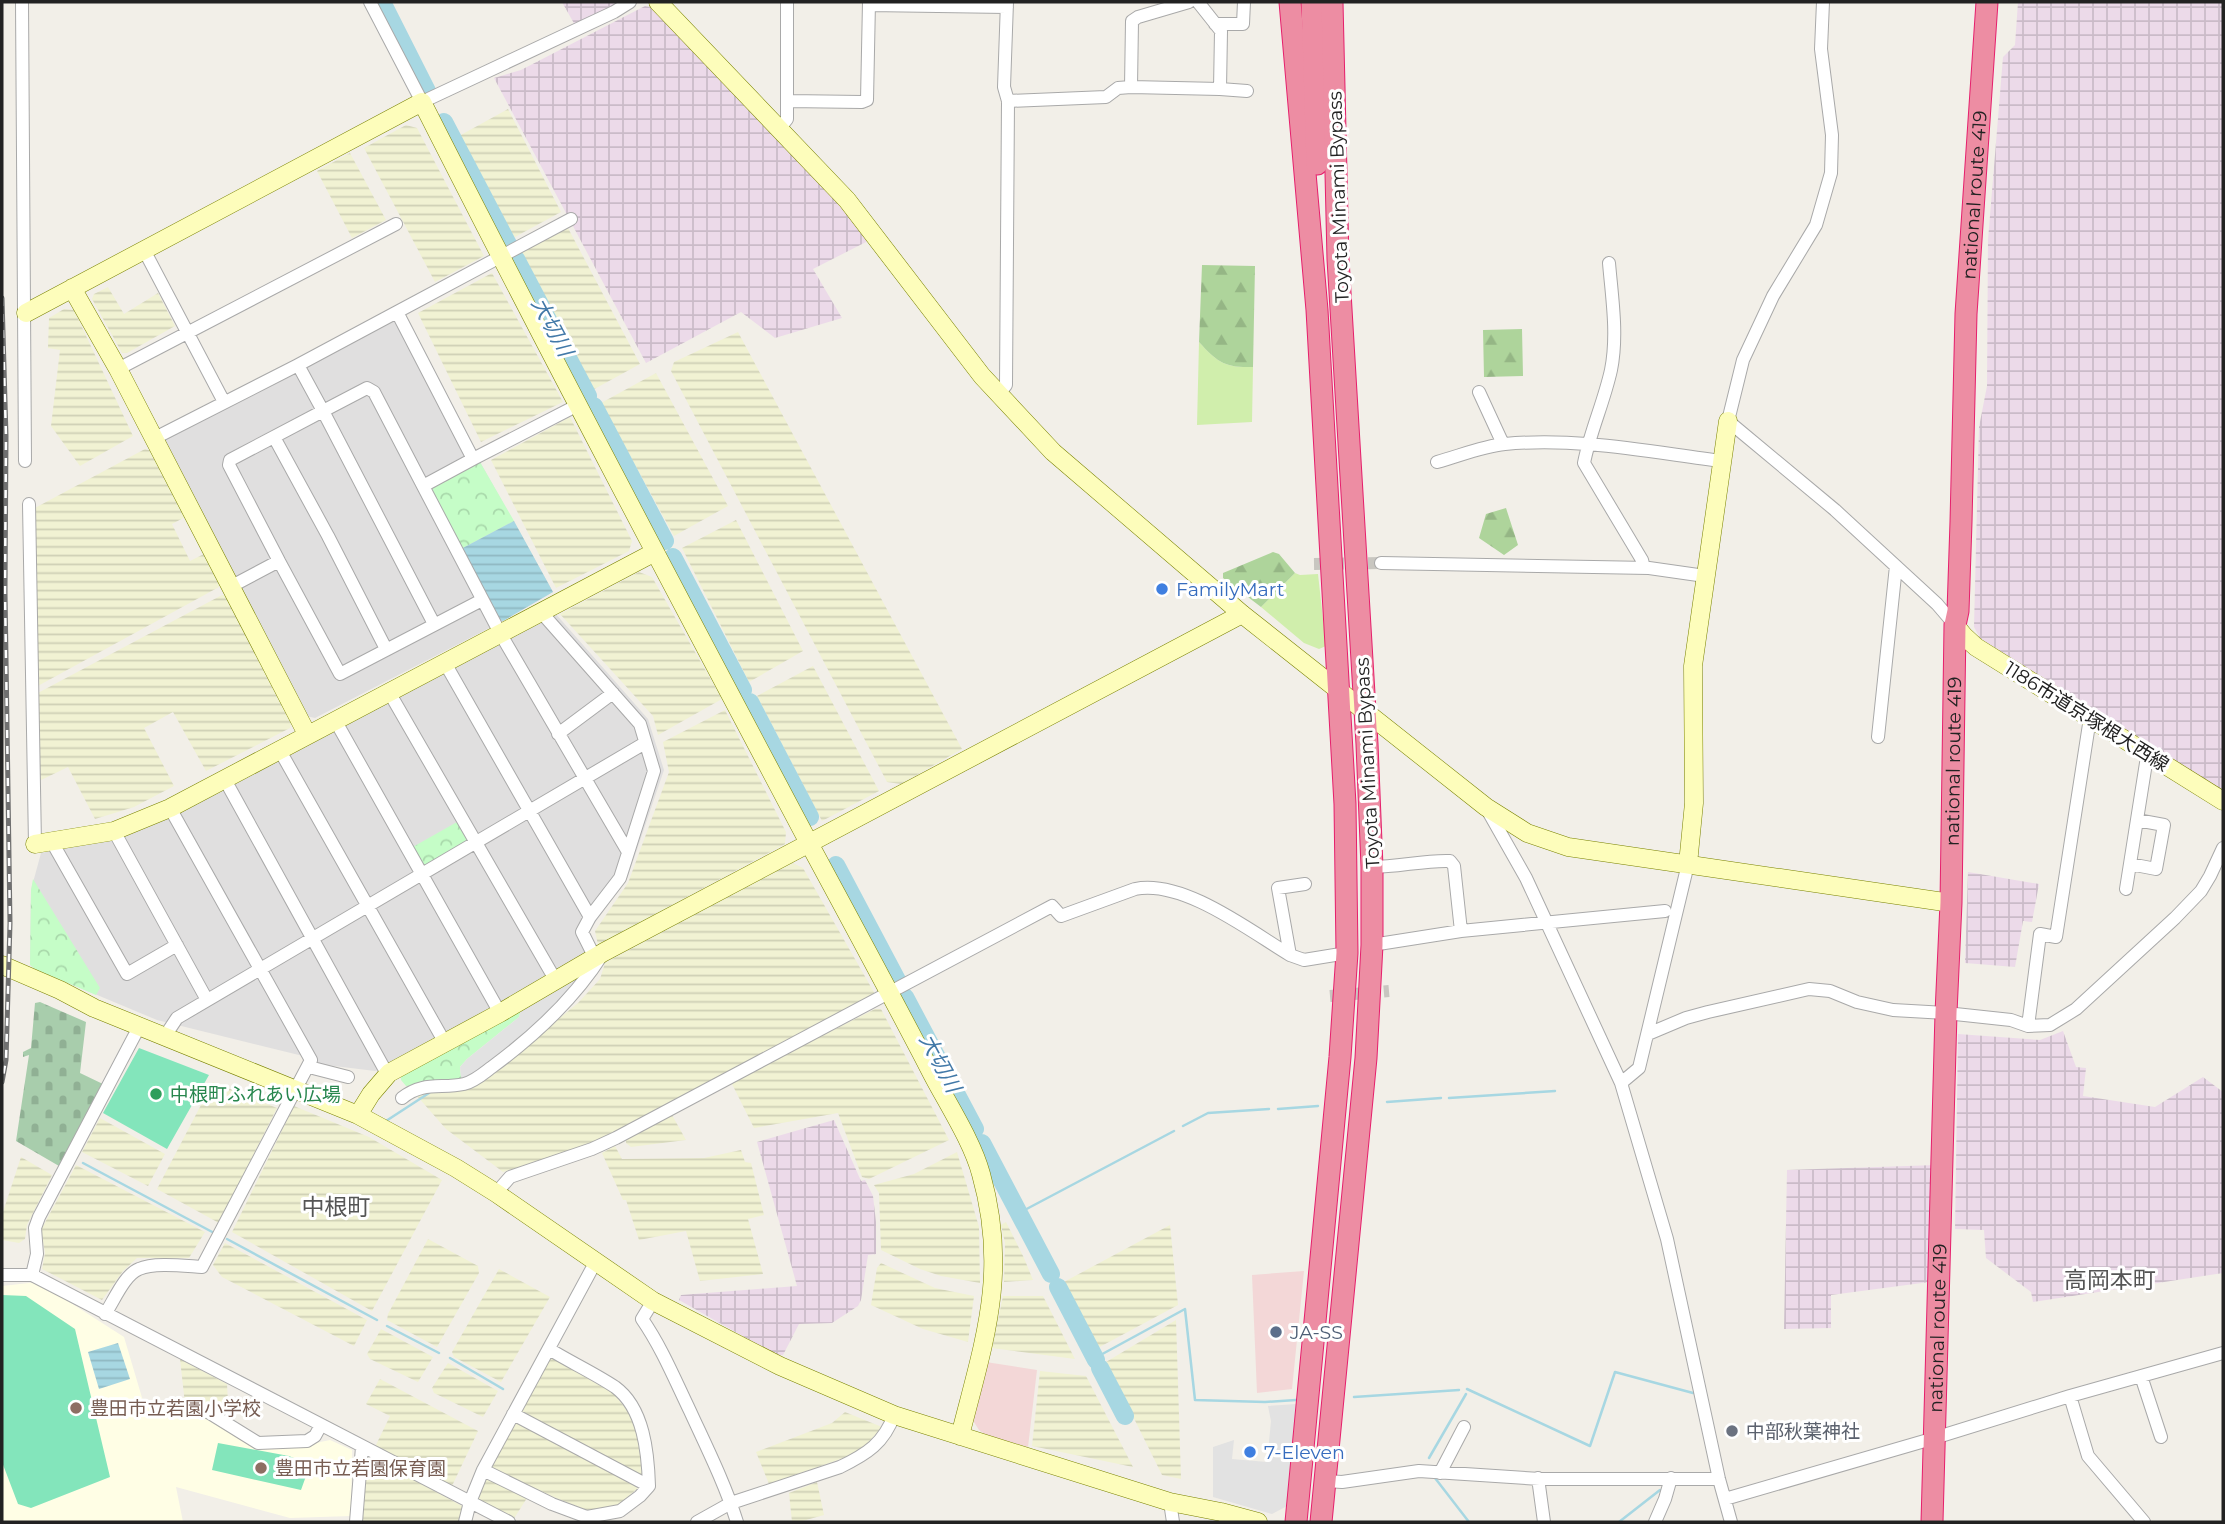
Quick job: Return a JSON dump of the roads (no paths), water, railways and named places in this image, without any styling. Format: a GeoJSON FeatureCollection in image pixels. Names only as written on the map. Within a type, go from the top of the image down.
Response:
{"type":"FeatureCollection","features":[{"type":"Feature","properties":{"kind":"highway","name":"Toyota Minami Bypass"},"geometry":{"type":"LineString","coordinates":[[1290,2],[1294,72],[1317,310],[1334,685],[1345,804],[1348,895],[1347,953],[1337,1083],[1296,1522]]}},
{"type":"Feature","properties":{"kind":"highway"},"geometry":{"type":"LineString","coordinates":[[1312,2],[1332,285],[1344,346]]}},
{"type":"Feature","properties":{"kind":"highway"},"geometry":{"type":"LineString","coordinates":[[1317,310],[1320,261],[1320,2]]}},
{"type":"Feature","properties":{"kind":"highway","name":"Toyota Minami Bypass"},"geometry":{"type":"LineString","coordinates":[[1321,1522],[1366,1058],[1372,945],[1369,718],[1352,506],[1338,259],[1332,2]]}},
{"type":"Feature","properties":{"kind":"highway","name":"national route 419"},"geometry":{"type":"LineString","coordinates":[[1932,1522],[1951,903],[1955,625],[1959,585],[1966,313],[1987,2]]}},
{"type":"Feature","properties":{"kind":"highway"},"geometry":{"type":"LineString","coordinates":[[1334,685],[1346,676],[1348,666],[1343,573],[1352,506]]}},
{"type":"Feature","properties":{"kind":"highway"},"geometry":{"type":"LineString","coordinates":[[1348,895],[1360,832],[1355,740],[1359,728],[1369,718]]}},
{"type":"Feature","properties":{"kind":"highway"},"geometry":{"type":"LineString","coordinates":[[1307,1522],[1320,1401],[1340,1331]]}},
{"type":"Feature","properties":{"kind":"street"},"geometry":{"type":"LineString","coordinates":[[22,2],[25,461]]}},
{"type":"Feature","properties":{"kind":"street"},"geometry":{"type":"LineString","coordinates":[[370,2],[500,256],[889,992],[981,1172],[995,1243],[989,1322],[960,1436]]}},
{"type":"Feature","properties":{"kind":"street"},"geometry":{"type":"LineString","coordinates":[[26,313],[422,102],[630,2]]}},
{"type":"Feature","properties":{"kind":"street"},"geometry":{"type":"LineString","coordinates":[[660,2],[847,200],[982,376],[1053,452],[1242,614],[1334,685],[1369,718],[1486,807],[1519,829],[1551,843],[1568,847],[1951,903]]}},
{"type":"Feature","properties":{"kind":"street"},"geometry":{"type":"LineString","coordinates":[[780,128],[787,119],[788,2]]}},
{"type":"Feature","properties":{"kind":"street"},"geometry":{"type":"LineString","coordinates":[[1131,87],[1132,21],[1189,2]]}},
{"type":"Feature","properties":{"kind":"street"},"geometry":{"type":"LineString","coordinates":[[1198,2],[1221,31],[1220,89]]}},
{"type":"Feature","properties":{"kind":"street"},"geometry":{"type":"LineString","coordinates":[[1215,23],[1243,24],[1244,2]]}},
{"type":"Feature","properties":{"kind":"street"},"geometry":{"type":"LineString","coordinates":[[1620,1083],[1639,1068],[1688,864],[1694,803],[1693,666],[1728,421],[1743,360],[1773,296],[1816,225],[1831,173],[1832,135],[1821,49],[1823,2]]}},
{"type":"Feature","properties":{"kind":"street"},"geometry":{"type":"LineString","coordinates":[[788,101],[867,100],[869,4],[1007,4],[1004,87],[1008,102],[1006,385],[998,394]]}},
{"type":"Feature","properties":{"kind":"street"},"geometry":{"type":"LineString","coordinates":[[1008,102],[1106,97],[1118,88],[1131,87],[1247,91]]}},
{"type":"Feature","properties":{"kind":"street"},"geometry":{"type":"LineString","coordinates":[[153,439],[571,219]]}},
{"type":"Feature","properties":{"kind":"street"},"geometry":{"type":"LineString","coordinates":[[118,369],[396,224]]}},
{"type":"Feature","properties":{"kind":"street"},"geometry":{"type":"LineString","coordinates":[[144,250],[224,402]]}},
{"type":"Feature","properties":{"kind":"street"},"geometry":{"type":"LineString","coordinates":[[1609,263],[1615,331],[1611,367],[1584,463],[1642,560],[1644,568]]}},
{"type":"Feature","properties":{"kind":"street"},"geometry":{"type":"LineString","coordinates":[[72,288],[118,369],[307,734]]}},
{"type":"Feature","properties":{"kind":"street"},"geometry":{"type":"LineString","coordinates":[[397,312],[473,459]]}},
{"type":"Feature","properties":{"kind":"street"},"geometry":{"type":"LineString","coordinates":[[298,365],[434,624]]}},
{"type":"Feature","properties":{"kind":"street"},"geometry":{"type":"LineString","coordinates":[[482,600],[340,674],[229,465],[230,460],[367,388],[374,393],[500,633],[628,852]]}},
{"type":"Feature","properties":{"kind":"street"},"geometry":{"type":"LineString","coordinates":[[1479,392],[1503,444]]}},
{"type":"Feature","properties":{"kind":"street"},"geometry":{"type":"LineString","coordinates":[[423,486],[578,405]]}},
{"type":"Feature","properties":{"kind":"street"},"geometry":{"type":"LineString","coordinates":[[1728,421],[1835,510],[1937,604],[1955,625]]}},
{"type":"Feature","properties":{"kind":"street"},"geometry":{"type":"LineString","coordinates":[[274,437],[386,649]]}},
{"type":"Feature","properties":{"kind":"street"},"geometry":{"type":"LineString","coordinates":[[1437,462],[1503,444],[1588,444],[1722,461]]}},
{"type":"Feature","properties":{"kind":"street"},"geometry":{"type":"LineString","coordinates":[[29,504],[43,843],[127,974],[177,945]]}},
{"type":"Feature","properties":{"kind":"street"},"geometry":{"type":"LineString","coordinates":[[43,843],[114,831],[170,808],[655,552]]}},
{"type":"Feature","properties":{"kind":"street"},"geometry":{"type":"LineString","coordinates":[[230,587],[279,561]]}},
{"type":"Feature","properties":{"kind":"street"},"geometry":{"type":"LineString","coordinates":[[1381,563],[1644,568],[1705,576]]}},
{"type":"Feature","properties":{"kind":"street"},"geometry":{"type":"LineString","coordinates":[[1878,737],[1896,566]]}},
{"type":"Feature","properties":{"kind":"street"},"geometry":{"type":"LineString","coordinates":[[541,612],[640,724],[654,771],[620,878],[582,932],[599,955]]}},
{"type":"Feature","properties":{"kind":"street"},"geometry":{"type":"LineString","coordinates":[[358,1115],[389,1073],[599,955],[1242,614]]}},
{"type":"Feature","properties":{"kind":"street","name":"1186市道京塚根大西線"},"geometry":{"type":"LineString","coordinates":[[1955,625],[1976,647],[2223,801]]}},
{"type":"Feature","properties":{"kind":"street"},"geometry":{"type":"LineString","coordinates":[[445,663],[590,917]]}},
{"type":"Feature","properties":{"kind":"street"},"geometry":{"type":"LineString","coordinates":[[389,692],[556,981]]}},
{"type":"Feature","properties":{"kind":"street"},"geometry":{"type":"LineString","coordinates":[[558,734],[613,693]]}},
{"type":"Feature","properties":{"kind":"street"},"geometry":{"type":"LineString","coordinates":[[2028,1026],[2040,934],[2056,937],[2090,718]]}},
{"type":"Feature","properties":{"kind":"street"},"geometry":{"type":"LineString","coordinates":[[335,720],[500,1013]]}},
{"type":"Feature","properties":{"kind":"street"},"geometry":{"type":"LineString","coordinates":[[165,1036],[177,1018],[645,743]]}},
{"type":"Feature","properties":{"kind":"street"},"geometry":{"type":"LineString","coordinates":[[279,749],[445,1043]]}},
{"type":"Feature","properties":{"kind":"street"},"geometry":{"type":"LineString","coordinates":[[2126,889],[2149,755]]}},
{"type":"Feature","properties":{"kind":"street"},"geometry":{"type":"LineString","coordinates":[[223,778],[384,1070],[389,1073]]}},
{"type":"Feature","properties":{"kind":"street"},"geometry":{"type":"LineString","coordinates":[[1486,807],[1526,878],[1620,1083],[1667,1239],[1718,1479],[1731,1522]]}},
{"type":"Feature","properties":{"kind":"street"},"geometry":{"type":"LineString","coordinates":[[105,1314],[128,1278],[138,1269],[154,1266],[202,1267],[311,1060],[170,808]]}},
{"type":"Feature","properties":{"kind":"street"},"geometry":{"type":"LineString","coordinates":[[2130,864],[2156,869],[2164,825],[2137,820]]}},
{"type":"Feature","properties":{"kind":"street"},"geometry":{"type":"LineString","coordinates":[[114,831],[207,1000]]}},
{"type":"Feature","properties":{"kind":"street"},"geometry":{"type":"LineString","coordinates":[[1648,1034],[1686,1018],[1809,989],[1830,991],[1857,1002],[1893,1010],[2011,1020],[2028,1026],[2050,1025],[2076,1009],[2175,918],[2201,891],[2223,848]]}},
{"type":"Feature","properties":{"kind":"street"},"geometry":{"type":"LineString","coordinates":[[1372,867],[1398,867],[1429,860],[1450,861],[1454,866],[1461,931]]}},
{"type":"Feature","properties":{"kind":"street"},"geometry":{"type":"LineString","coordinates":[[1290,955],[1278,888],[1305,884]]}},
{"type":"Feature","properties":{"kind":"street"},"geometry":{"type":"LineString","coordinates":[[496,1193],[510,1177],[616,1138],[1052,906],[1061,916],[1135,889],[1147,886],[1163,888],[1202,902],[1290,955],[1304,960],[1347,953]]}},
{"type":"Feature","properties":{"kind":"street"},"geometry":{"type":"LineString","coordinates":[[1372,945],[1461,931],[1665,911]]}},
{"type":"Feature","properties":{"kind":"street"},"geometry":{"type":"LineString","coordinates":[[402,1098],[413,1089],[465,1084],[506,1057],[553,1015],[587,979],[599,955]]}},
{"type":"Feature","properties":{"kind":"street"},"geometry":{"type":"LineString","coordinates":[[2,965],[139,1027],[358,1115],[496,1193],[653,1301],[780,1366],[894,1415],[1170,1502],[1258,1522]]}},
{"type":"Feature","properties":{"kind":"street"},"geometry":{"type":"LineString","coordinates":[[32,1275],[37,1254],[35,1228],[39,1217],[139,1027]]}},
{"type":"Feature","properties":{"kind":"street"},"geometry":{"type":"LineString","coordinates":[[309,1067],[348,1077]]}},
{"type":"Feature","properties":{"kind":"street"},"geometry":{"type":"LineString","coordinates":[[466,1522],[470,1502],[483,1470],[595,1263]]}},
{"type":"Feature","properties":{"kind":"street"},"geometry":{"type":"LineString","coordinates":[[2,1275],[32,1275],[509,1522]]}},
{"type":"Feature","properties":{"kind":"street"},"geometry":{"type":"LineString","coordinates":[[653,1301],[642,1319],[657,1340],[731,1503],[737,1522]]}},
{"type":"Feature","properties":{"kind":"street"},"geometry":{"type":"LineString","coordinates":[[483,1470],[552,1504],[587,1517],[622,1517],[649,1486],[641,1425],[628,1401],[616,1388],[549,1349]]}},
{"type":"Feature","properties":{"kind":"street"},"geometry":{"type":"LineString","coordinates":[[1726,1499],[2223,1353]]}},
{"type":"Feature","properties":{"kind":"street"},"geometry":{"type":"LineString","coordinates":[[2141,1376],[2161,1437]]}},
{"type":"Feature","properties":{"kind":"street"},"geometry":{"type":"LineString","coordinates":[[2070,1396],[2088,1456],[2144,1522]]}},
{"type":"Feature","properties":{"kind":"street"},"geometry":{"type":"LineString","coordinates":[[163,1409],[208,1412],[258,1443],[307,1441],[315,1436],[321,1425]]}},
{"type":"Feature","properties":{"kind":"street"},"geometry":{"type":"LineString","coordinates":[[513,1414],[649,1486]]}},
{"type":"Feature","properties":{"kind":"street"},"geometry":{"type":"LineString","coordinates":[[697,1522],[731,1503],[857,1459],[887,1433],[894,1415]]}},
{"type":"Feature","properties":{"kind":"street"},"geometry":{"type":"LineString","coordinates":[[1440,1473],[1464,1427]]}},
{"type":"Feature","properties":{"kind":"street"},"geometry":{"type":"LineString","coordinates":[[342,1522],[356,1522],[362,1447]]}},
{"type":"Feature","properties":{"kind":"street"},"geometry":{"type":"LineString","coordinates":[[1326,1481],[1342,1482],[1405,1472],[1538,1478],[1718,1479]]}},
{"type":"Feature","properties":{"kind":"street"},"geometry":{"type":"LineString","coordinates":[[1538,1478],[1544,1522]]}},
{"type":"Feature","properties":{"kind":"street"},"geometry":{"type":"LineString","coordinates":[[1654,1522],[1671,1478]]}},
{"type":"Feature","properties":{"kind":"street"},"geometry":{"type":"LineString","coordinates":[[1170,1502],[1173,1522]]}},
{"type":"Feature","properties":{"kind":"water"},"geometry":{"type":"Polygon","coordinates":[[[514,521],[553,592],[503,621],[496,618],[461,549],[514,521]]]}},
{"type":"Feature","properties":{"kind":"water"},"geometry":{"type":"Polygon","coordinates":[[[118,1343],[130,1379],[99,1389],[88,1352],[118,1343]]]}},
{"type":"Feature","properties":{"kind":"waterway","name":"大切川"},"geometry":{"type":"LineString","coordinates":[[382,2],[427,91]]}},
{"type":"Feature","properties":{"kind":"waterway","name":"大切川"},"geometry":{"type":"LineString","coordinates":[[444,122],[510,248]]}},
{"type":"Feature","properties":{"kind":"waterway","name":"大切川"},"geometry":{"type":"LineString","coordinates":[[516,259],[588,396]]}},
{"type":"Feature","properties":{"kind":"waterway","name":"大切川"},"geometry":{"type":"LineString","coordinates":[[594,406],[665,541]]}},
{"type":"Feature","properties":{"kind":"waterway","name":"大切川"},"geometry":{"type":"LineString","coordinates":[[673,557],[743,690]]}},
{"type":"Feature","properties":{"kind":"waterway","name":"大切川"},"geometry":{"type":"LineString","coordinates":[[750,702],[810,817]]}},
{"type":"Feature","properties":{"kind":"waterway","name":"大切川"},"geometry":{"type":"LineString","coordinates":[[836,865],[898,982]]}},
{"type":"Feature","properties":{"kind":"waterway","name":"大切川"},"geometry":{"type":"LineString","coordinates":[[905,997],[975,1129]]}},
{"type":"Feature","properties":{"kind":"waterway"},"geometry":{"type":"LineString","coordinates":[[1449,1098],[1555,1091]]}},
{"type":"Feature","properties":{"kind":"waterway"},"geometry":{"type":"LineString","coordinates":[[386,1121],[429,1093]]}},
{"type":"Feature","properties":{"kind":"waterway"},"geometry":{"type":"LineString","coordinates":[[1387,1102],[1441,1098]]}},
{"type":"Feature","properties":{"kind":"waterway"},"geometry":{"type":"LineString","coordinates":[[1278,1109],[1318,1106]]}},
{"type":"Feature","properties":{"kind":"waterway"},"geometry":{"type":"LineString","coordinates":[[1183,1126],[1208,1113],[1269,1109]]}},
{"type":"Feature","properties":{"kind":"waterway"},"geometry":{"type":"LineString","coordinates":[[1019,1213],[1174,1131]]}},
{"type":"Feature","properties":{"kind":"waterway","name":"大切川"},"geometry":{"type":"LineString","coordinates":[[982,1143],[1051,1274]]}},
{"type":"Feature","properties":{"kind":"waterway"},"geometry":{"type":"LineString","coordinates":[[83,1163],[216,1234]]}},
{"type":"Feature","properties":{"kind":"waterway"},"geometry":{"type":"LineString","coordinates":[[227,1239],[377,1320]]}},
{"type":"Feature","properties":{"kind":"waterway","name":"大切川"},"geometry":{"type":"LineString","coordinates":[[1058,1287],[1096,1360]]}},
{"type":"Feature","properties":{"kind":"waterway"},"geometry":{"type":"LineString","coordinates":[[1095,1358],[1185,1309],[1195,1400],[1296,1400]]}},
{"type":"Feature","properties":{"kind":"waterway"},"geometry":{"type":"LineString","coordinates":[[387,1326],[439,1353]]}},
{"type":"Feature","properties":{"kind":"waterway"},"geometry":{"type":"LineString","coordinates":[[450,1358],[503,1389]]}},
{"type":"Feature","properties":{"kind":"waterway","name":"大切川"},"geometry":{"type":"LineString","coordinates":[[1100,1368],[1125,1416]]}},
{"type":"Feature","properties":{"kind":"waterway"},"geometry":{"type":"LineString","coordinates":[[1467,1389],[1590,1446],[1615,1372],[1693,1393]]}},
{"type":"Feature","properties":{"kind":"waterway"},"geometry":{"type":"LineString","coordinates":[[1354,1397],[1459,1390]]}},
{"type":"Feature","properties":{"kind":"waterway"},"geometry":{"type":"LineString","coordinates":[[1429,1458],[1466,1394]]}},
{"type":"Feature","properties":{"kind":"waterway"},"geometry":{"type":"LineString","coordinates":[[1435,1478],[1469,1522]]}},
{"type":"Feature","properties":{"kind":"waterway"},"geometry":{"type":"LineString","coordinates":[[1619,1522],[1660,1490]]}},
{"type":"Feature","properties":{"kind":"tunnel"},"geometry":{"type":"LineString","coordinates":[[1314,564],[1381,563]]}},
{"type":"Feature","properties":{"kind":"tunnel"},"geometry":{"type":"LineString","coordinates":[[1330,996],[1389,991]]}},
{"type":"Feature","properties":{"kind":"railway"},"geometry":{"type":"LineString","coordinates":[[2,298],[6,436],[5,592],[10,923],[6,1060],[2,1082]]}},
{"type":"Feature","properties":{"kind":"place","name":"FamilyMart"},"geometry":{"type":"Point","coordinates":[1162,589]}},
{"type":"Feature","properties":{"kind":"place","name":"中根町ふれあい広場"},"geometry":{"type":"Point","coordinates":[156,1094]}},
{"type":"Feature","properties":{"kind":"place","name":"JA-SS"},"geometry":{"type":"Point","coordinates":[1276,1332]}},
{"type":"Feature","properties":{"kind":"place","name":"豊田市立若園小学校"},"geometry":{"type":"Point","coordinates":[76,1408]}},
{"type":"Feature","properties":{"kind":"place","name":"中部秋葉神社"},"geometry":{"type":"Point","coordinates":[1732,1431]}},
{"type":"Feature","properties":{"kind":"place","name":"7-Eleven"},"geometry":{"type":"Point","coordinates":[1250,1452]}},
{"type":"Feature","properties":{"kind":"place","name":"豊田市立若園保育園"},"geometry":{"type":"Point","coordinates":[261,1468]}},
{"type":"Feature","properties":{"kind":"district","name":"中根町"},"geometry":{"type":"Point","coordinates":[336,1207]}},
{"type":"Feature","properties":{"kind":"district","name":"高岡本町"},"geometry":{"type":"Point","coordinates":[2110,1280]}}]}
